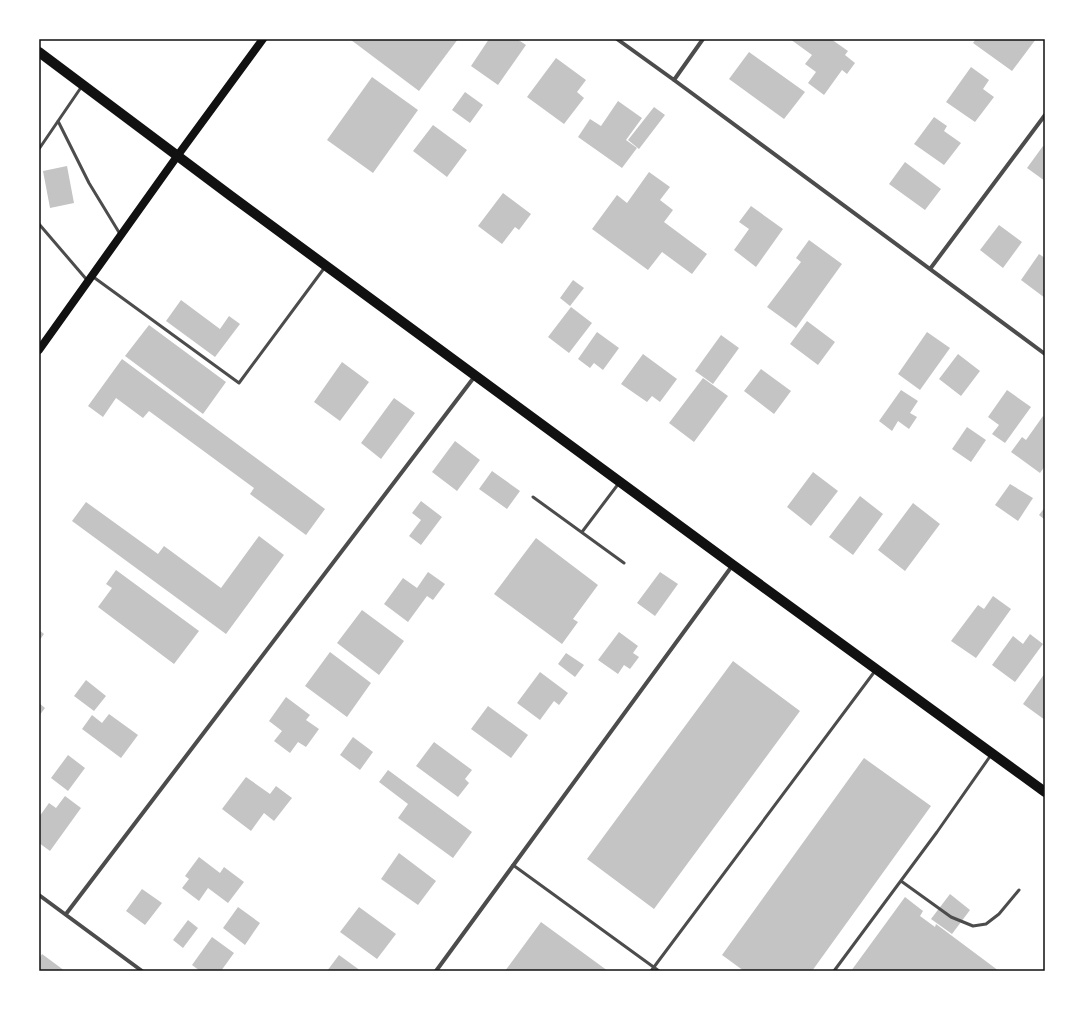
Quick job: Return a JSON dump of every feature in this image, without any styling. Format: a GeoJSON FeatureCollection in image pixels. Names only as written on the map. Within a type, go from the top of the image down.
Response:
{"type":"FeatureCollection","features":[{"type":"Feature","properties":{"kind":"main road"},"geometry":{"type":"LineString","coordinates":[[39,350],[120,235],[263,39]]}},
{"type":"Feature","properties":{"kind":"main road"},"geometry":{"type":"LineString","coordinates":[[39,52],[475,376],[1045,792]]}},
{"type":"Feature","properties":{"kind":"street"},"geometry":{"type":"LineString","coordinates":[[616,39],[674,80],[1045,354]]}},
{"type":"Feature","properties":{"kind":"street"},"geometry":{"type":"LineString","coordinates":[[674,80],[703,39]]}},
{"type":"Feature","properties":{"kind":"street"},"geometry":{"type":"LineString","coordinates":[[930,269],[1045,115]]}},
{"type":"Feature","properties":{"kind":"street"},"geometry":{"type":"LineString","coordinates":[[66,914],[475,376]]}},
{"type":"Feature","properties":{"kind":"street"},"geometry":{"type":"LineString","coordinates":[[436,971],[733,565]]}},
{"type":"Feature","properties":{"kind":"street"},"geometry":{"type":"LineString","coordinates":[[39,895],[142,971]]}},
{"type":"Feature","properties":{"kind":"lane"},"geometry":{"type":"LineString","coordinates":[[39,149],[83,85]]}},
{"type":"Feature","properties":{"kind":"lane"},"geometry":{"type":"LineString","coordinates":[[58,121],[89,183],[120,235]]}},
{"type":"Feature","properties":{"kind":"lane"},"geometry":{"type":"LineString","coordinates":[[39,224],[90,279],[239,383],[326,265]]}},
{"type":"Feature","properties":{"kind":"lane"},"geometry":{"type":"LineString","coordinates":[[582,532],[620,482]]}},
{"type":"Feature","properties":{"kind":"lane"},"geometry":{"type":"LineString","coordinates":[[533,497],[624,563]]}},
{"type":"Feature","properties":{"kind":"lane"},"geometry":{"type":"LineString","coordinates":[[651,971],[876,670]]}},
{"type":"Feature","properties":{"kind":"lane"},"geometry":{"type":"LineString","coordinates":[[834,971],[937,832],[992,753]]}},
{"type":"Feature","properties":{"kind":"lane"},"geometry":{"type":"LineString","coordinates":[[513,865],[659,971]]}},
{"type":"Feature","properties":{"kind":"lane"},"geometry":{"type":"LineString","coordinates":[[900,881],[951,918],[973,926],[986,924],[999,914],[1019,890]]}},
{"type":"Feature","properties":{"kind":"building"},"geometry":{"type":"Polygon","coordinates":[[[458,39],[419,91],[351,40],[458,39]]]}},
{"type":"Feature","properties":{"kind":"building"},"geometry":{"type":"Polygon","coordinates":[[[489,39],[517,39],[526,45],[498,85],[471,66],[489,39]]]}},
{"type":"Feature","properties":{"kind":"building"},"geometry":{"type":"Polygon","coordinates":[[[790,39],[831,39],[848,51],[845,55],[855,63],[847,74],[842,70],[824,95],[808,83],[816,72],[805,64],[812,55],[790,39]]]}},
{"type":"Feature","properties":{"kind":"building"},"geometry":{"type":"Polygon","coordinates":[[[976,39],[1036,39],[1012,71],[973,43],[976,39]]]}},
{"type":"Feature","properties":{"kind":"building"},"geometry":{"type":"Polygon","coordinates":[[[749,52],[805,92],[784,119],[729,79],[749,52]]]}},
{"type":"Feature","properties":{"kind":"building"},"geometry":{"type":"Polygon","coordinates":[[[556,58],[586,80],[577,92],[584,98],[564,124],[527,97],[556,58]]]}},
{"type":"Feature","properties":{"kind":"building"},"geometry":{"type":"Polygon","coordinates":[[[971,67],[989,80],[983,89],[994,97],[975,122],[946,102],[971,67]]]}},
{"type":"Feature","properties":{"kind":"building"},"geometry":{"type":"Polygon","coordinates":[[[372,77],[418,110],[373,173],[327,140],[372,77]]]}},
{"type":"Feature","properties":{"kind":"building"},"geometry":{"type":"Polygon","coordinates":[[[465,92],[483,105],[470,123],[452,110],[465,92]]]}},
{"type":"Feature","properties":{"kind":"building"},"geometry":{"type":"Polygon","coordinates":[[[618,101],[642,118],[626,140],[637,148],[622,168],[578,137],[590,119],[601,126],[618,101]]]}},
{"type":"Feature","properties":{"kind":"building"},"geometry":{"type":"Polygon","coordinates":[[[654,107],[665,115],[639,149],[628,140],[654,107]]]}},
{"type":"Feature","properties":{"kind":"building"},"geometry":{"type":"Polygon","coordinates":[[[934,117],[947,126],[944,131],[961,143],[944,165],[914,144],[934,117]]]}},
{"type":"Feature","properties":{"kind":"building"},"geometry":{"type":"Polygon","coordinates":[[[433,125],[467,150],[447,177],[413,151],[433,125]]]}},
{"type":"Feature","properties":{"kind":"building"},"geometry":{"type":"Polygon","coordinates":[[[1043,146],[1045,147],[1045,181],[1027,168],[1043,146]]]}},
{"type":"Feature","properties":{"kind":"building"},"geometry":{"type":"Polygon","coordinates":[[[905,162],[941,189],[925,210],[889,184],[905,162]]]}},
{"type":"Feature","properties":{"kind":"building"},"geometry":{"type":"Polygon","coordinates":[[[67,166],[74,203],[50,208],[43,171],[67,166]]]}},
{"type":"Feature","properties":{"kind":"building"},"geometry":{"type":"Polygon","coordinates":[[[649,172],[670,187],[660,200],[673,210],[664,222],[707,254],[692,274],[662,252],[648,270],[592,229],[617,195],[627,203],[649,172]]]}},
{"type":"Feature","properties":{"kind":"building"},"geometry":{"type":"Polygon","coordinates":[[[503,193],[531,214],[519,230],[515,227],[502,244],[478,226],[503,193]]]}},
{"type":"Feature","properties":{"kind":"building"},"geometry":{"type":"Polygon","coordinates":[[[751,206],[783,229],[756,267],[734,250],[749,229],[739,222],[751,206]]]}},
{"type":"Feature","properties":{"kind":"building"},"geometry":{"type":"Polygon","coordinates":[[[999,225],[1022,242],[1003,268],[980,250],[999,225]]]}},
{"type":"Feature","properties":{"kind":"building"},"geometry":{"type":"Polygon","coordinates":[[[809,240],[842,264],[796,328],[767,307],[801,262],[796,258],[809,240]]]}},
{"type":"Feature","properties":{"kind":"building"},"geometry":{"type":"Polygon","coordinates":[[[1039,254],[1045,258],[1045,298],[1021,280],[1039,254]]]}},
{"type":"Feature","properties":{"kind":"building"},"geometry":{"type":"Polygon","coordinates":[[[573,280],[584,288],[570,306],[560,298],[573,280]]]}},
{"type":"Feature","properties":{"kind":"building"},"geometry":{"type":"Polygon","coordinates":[[[181,300],[220,329],[229,316],[240,324],[215,357],[166,321],[181,300]]]}},
{"type":"Feature","properties":{"kind":"building"},"geometry":{"type":"Polygon","coordinates":[[[571,307],[592,323],[569,353],[548,337],[571,307]]]}},
{"type":"Feature","properties":{"kind":"building"},"geometry":{"type":"Polygon","coordinates":[[[807,321],[835,342],[818,365],[790,344],[807,321]]]}},
{"type":"Feature","properties":{"kind":"building"},"geometry":{"type":"Polygon","coordinates":[[[149,325],[226,382],[203,414],[125,356],[149,325]]]}},
{"type":"Feature","properties":{"kind":"building"},"geometry":{"type":"Polygon","coordinates":[[[597,332],[619,348],[603,370],[594,363],[590,368],[578,359],[597,332]]]}},
{"type":"Feature","properties":{"kind":"building"},"geometry":{"type":"Polygon","coordinates":[[[927,332],[950,348],[920,390],[898,374],[927,332]]]}},
{"type":"Feature","properties":{"kind":"building"},"geometry":{"type":"Polygon","coordinates":[[[721,335],[739,348],[713,384],[695,371],[721,335]]]}},
{"type":"Feature","properties":{"kind":"building"},"geometry":{"type":"Polygon","coordinates":[[[643,354],[677,379],[660,402],[652,396],[647,402],[621,384],[643,354]]]}},
{"type":"Feature","properties":{"kind":"building"},"geometry":{"type":"Polygon","coordinates":[[[958,354],[980,371],[961,396],[939,379],[958,354]]]}},
{"type":"Feature","properties":{"kind":"building"},"geometry":{"type":"Polygon","coordinates":[[[122,359],[325,509],[306,535],[250,494],[254,488],[149,411],[143,418],[116,398],[103,417],[88,406],[122,359]]]}},
{"type":"Feature","properties":{"kind":"building"},"geometry":{"type":"Polygon","coordinates":[[[342,362],[369,382],[340,421],[314,402],[342,362]]]}},
{"type":"Feature","properties":{"kind":"building"},"geometry":{"type":"Polygon","coordinates":[[[761,369],[791,391],[774,414],[744,391],[761,369]]]}},
{"type":"Feature","properties":{"kind":"building"},"geometry":{"type":"Polygon","coordinates":[[[703,378],[728,396],[694,442],[669,423],[703,378]]]}},
{"type":"Feature","properties":{"kind":"building"},"geometry":{"type":"Polygon","coordinates":[[[901,390],[918,401],[910,413],[917,417],[909,429],[898,421],[892,431],[879,421],[901,390]]]}},
{"type":"Feature","properties":{"kind":"building"},"geometry":{"type":"Polygon","coordinates":[[[1007,390],[1031,407],[1005,443],[992,434],[999,425],[988,417],[1007,390]]]}},
{"type":"Feature","properties":{"kind":"building"},"geometry":{"type":"Polygon","coordinates":[[[394,398],[415,413],[381,459],[361,443],[394,398]]]}},
{"type":"Feature","properties":{"kind":"building"},"geometry":{"type":"Polygon","coordinates":[[[1043,416],[1045,418],[1045,466],[1040,473],[1011,452],[1022,437],[1026,440],[1043,416]]]}},
{"type":"Feature","properties":{"kind":"building"},"geometry":{"type":"Polygon","coordinates":[[[967,427],[986,440],[971,462],[952,449],[967,427]]]}},
{"type":"Feature","properties":{"kind":"building"},"geometry":{"type":"Polygon","coordinates":[[[455,441],[480,460],[457,491],[432,472],[455,441]]]}},
{"type":"Feature","properties":{"kind":"building"},"geometry":{"type":"Polygon","coordinates":[[[492,471],[520,491],[507,509],[479,489],[492,471]]]}},
{"type":"Feature","properties":{"kind":"building"},"geometry":{"type":"Polygon","coordinates":[[[813,472],[838,491],[811,526],[787,507],[813,472]]]}},
{"type":"Feature","properties":{"kind":"building"},"geometry":{"type":"Polygon","coordinates":[[[1010,484],[1033,498],[1018,521],[995,505],[1010,484]]]}},
{"type":"Feature","properties":{"kind":"building"},"geometry":{"type":"Polygon","coordinates":[[[860,496],[883,514],[853,555],[829,537],[860,496]]]}},
{"type":"Feature","properties":{"kind":"building"},"geometry":{"type":"Polygon","coordinates":[[[421,501],[442,517],[421,545],[409,536],[421,520],[412,513],[421,501]]]}},
{"type":"Feature","properties":{"kind":"building"},"geometry":{"type":"Polygon","coordinates":[[[86,502],[158,554],[164,546],[221,588],[259,536],[284,555],[226,634],[72,521],[86,502]]]}},
{"type":"Feature","properties":{"kind":"building"},"geometry":{"type":"Polygon","coordinates":[[[913,503],[940,524],[905,571],[878,550],[913,503]]]}},
{"type":"Feature","properties":{"kind":"building"},"geometry":{"type":"Polygon","coordinates":[[[1045,507],[1045,520],[1039,515],[1045,507]]]}},
{"type":"Feature","properties":{"kind":"building"},"geometry":{"type":"Polygon","coordinates":[[[536,538],[598,585],[573,619],[578,622],[562,644],[494,594],[536,538]]]}},
{"type":"Feature","properties":{"kind":"building"},"geometry":{"type":"Polygon","coordinates":[[[116,570],[199,631],[174,664],[98,607],[112,588],[106,584],[116,570]]]}},
{"type":"Feature","properties":{"kind":"building"},"geometry":{"type":"Polygon","coordinates":[[[428,572],[445,584],[433,600],[427,596],[408,622],[384,604],[403,578],[417,588],[428,572]]]}},
{"type":"Feature","properties":{"kind":"building"},"geometry":{"type":"Polygon","coordinates":[[[660,572],[678,584],[655,616],[637,603],[660,572]]]}},
{"type":"Feature","properties":{"kind":"building"},"geometry":{"type":"Polygon","coordinates":[[[993,596],[1011,609],[976,658],[951,641],[978,605],[984,609],[993,596]]]}},
{"type":"Feature","properties":{"kind":"building"},"geometry":{"type":"Polygon","coordinates":[[[362,610],[404,641],[379,675],[337,643],[362,610]]]}},
{"type":"Feature","properties":{"kind":"building"},"geometry":{"type":"Polygon","coordinates":[[[39,630],[44,634],[39,641],[39,630]]]}},
{"type":"Feature","properties":{"kind":"building"},"geometry":{"type":"Polygon","coordinates":[[[619,632],[638,646],[633,653],[639,657],[630,669],[624,665],[618,674],[598,660],[619,632]]]}},
{"type":"Feature","properties":{"kind":"building"},"geometry":{"type":"Polygon","coordinates":[[[1030,634],[1043,644],[1015,682],[992,665],[1013,636],[1023,644],[1030,634]]]}},
{"type":"Feature","properties":{"kind":"building"},"geometry":{"type":"Polygon","coordinates":[[[330,652],[371,683],[347,717],[305,686],[330,652]]]}},
{"type":"Feature","properties":{"kind":"building"},"geometry":{"type":"Polygon","coordinates":[[[566,653],[584,665],[575,677],[558,664],[566,653]]]}},
{"type":"Feature","properties":{"kind":"building"},"geometry":{"type":"Polygon","coordinates":[[[733,661],[800,711],[654,909],[587,859],[733,661]]]}},
{"type":"Feature","properties":{"kind":"building"},"geometry":{"type":"Polygon","coordinates":[[[540,672],[568,693],[559,705],[554,701],[540,720],[517,703],[540,672]]]}},
{"type":"Feature","properties":{"kind":"building"},"geometry":{"type":"Polygon","coordinates":[[[1045,673],[1045,720],[1023,704],[1045,673]]]}},
{"type":"Feature","properties":{"kind":"building"},"geometry":{"type":"Polygon","coordinates":[[[86,680],[106,696],[94,711],[74,696],[86,680]]]}},
{"type":"Feature","properties":{"kind":"building"},"geometry":{"type":"Polygon","coordinates":[[[286,697],[310,715],[306,720],[319,729],[306,747],[298,742],[290,753],[274,741],[282,731],[269,721],[286,697]]]}},
{"type":"Feature","properties":{"kind":"building"},"geometry":{"type":"Polygon","coordinates":[[[39,703],[45,708],[39,716],[39,703]]]}},
{"type":"Feature","properties":{"kind":"building"},"geometry":{"type":"Polygon","coordinates":[[[488,706],[528,735],[511,758],[471,729],[488,706]]]}},
{"type":"Feature","properties":{"kind":"building"},"geometry":{"type":"Polygon","coordinates":[[[109,714],[138,735],[121,758],[82,729],[92,715],[102,723],[109,714]]]}},
{"type":"Feature","properties":{"kind":"building"},"geometry":{"type":"Polygon","coordinates":[[[353,737],[373,752],[360,770],[340,755],[353,737]]]}},
{"type":"Feature","properties":{"kind":"building"},"geometry":{"type":"Polygon","coordinates":[[[434,742],[472,770],[465,779],[469,783],[458,797],[416,766],[434,742]]]}},
{"type":"Feature","properties":{"kind":"building"},"geometry":{"type":"Polygon","coordinates":[[[68,755],[85,768],[68,791],[51,778],[68,755]]]}},
{"type":"Feature","properties":{"kind":"building"},"geometry":{"type":"Polygon","coordinates":[[[864,758],[931,806],[812,971],[744,971],[722,955],[864,758]]]}},
{"type":"Feature","properties":{"kind":"building"},"geometry":{"type":"Polygon","coordinates":[[[388,770],[472,832],[453,858],[398,818],[408,804],[379,782],[388,770]]]}},
{"type":"Feature","properties":{"kind":"building"},"geometry":{"type":"Polygon","coordinates":[[[246,777],[270,794],[276,786],[292,798],[274,821],[264,813],[251,831],[222,809],[246,777]]]}},
{"type":"Feature","properties":{"kind":"building"},"geometry":{"type":"Polygon","coordinates":[[[65,796],[81,808],[50,851],[39,843],[39,817],[49,803],[56,808],[65,796]]]}},
{"type":"Feature","properties":{"kind":"building"},"geometry":{"type":"Polygon","coordinates":[[[399,853],[436,881],[418,905],[381,879],[399,853]]]}},
{"type":"Feature","properties":{"kind":"building"},"geometry":{"type":"Polygon","coordinates":[[[199,857],[220,873],[224,867],[244,882],[228,903],[208,888],[199,901],[182,888],[189,879],[185,876],[199,857]]]}},
{"type":"Feature","properties":{"kind":"building"},"geometry":{"type":"Polygon","coordinates":[[[142,889],[162,903],[145,925],[126,911],[142,889]]]}},
{"type":"Feature","properties":{"kind":"building"},"geometry":{"type":"Polygon","coordinates":[[[950,894],[970,910],[952,934],[931,919],[950,894]]]}},
{"type":"Feature","properties":{"kind":"building"},"geometry":{"type":"Polygon","coordinates":[[[905,897],[923,911],[920,916],[935,927],[936,924],[999,971],[851,971],[905,897]]]}},
{"type":"Feature","properties":{"kind":"building"},"geometry":{"type":"Polygon","coordinates":[[[238,907],[260,923],[245,945],[223,928],[238,907]]]}},
{"type":"Feature","properties":{"kind":"building"},"geometry":{"type":"Polygon","coordinates":[[[359,907],[396,934],[377,959],[340,932],[359,907]]]}},
{"type":"Feature","properties":{"kind":"building"},"geometry":{"type":"Polygon","coordinates":[[[188,920],[198,928],[183,948],[173,940],[188,920]]]}},
{"type":"Feature","properties":{"kind":"building"},"geometry":{"type":"Polygon","coordinates":[[[541,922],[608,971],[505,971],[541,922]]]}},
{"type":"Feature","properties":{"kind":"building"},"geometry":{"type":"Polygon","coordinates":[[[212,937],[234,953],[221,971],[200,971],[192,965],[212,937]]]}},
{"type":"Feature","properties":{"kind":"building"},"geometry":{"type":"Polygon","coordinates":[[[42,954],[65,971],[39,971],[39,959],[42,954]]]}},
{"type":"Feature","properties":{"kind":"building"},"geometry":{"type":"Polygon","coordinates":[[[339,955],[361,971],[327,971],[339,955]]]}}]}
